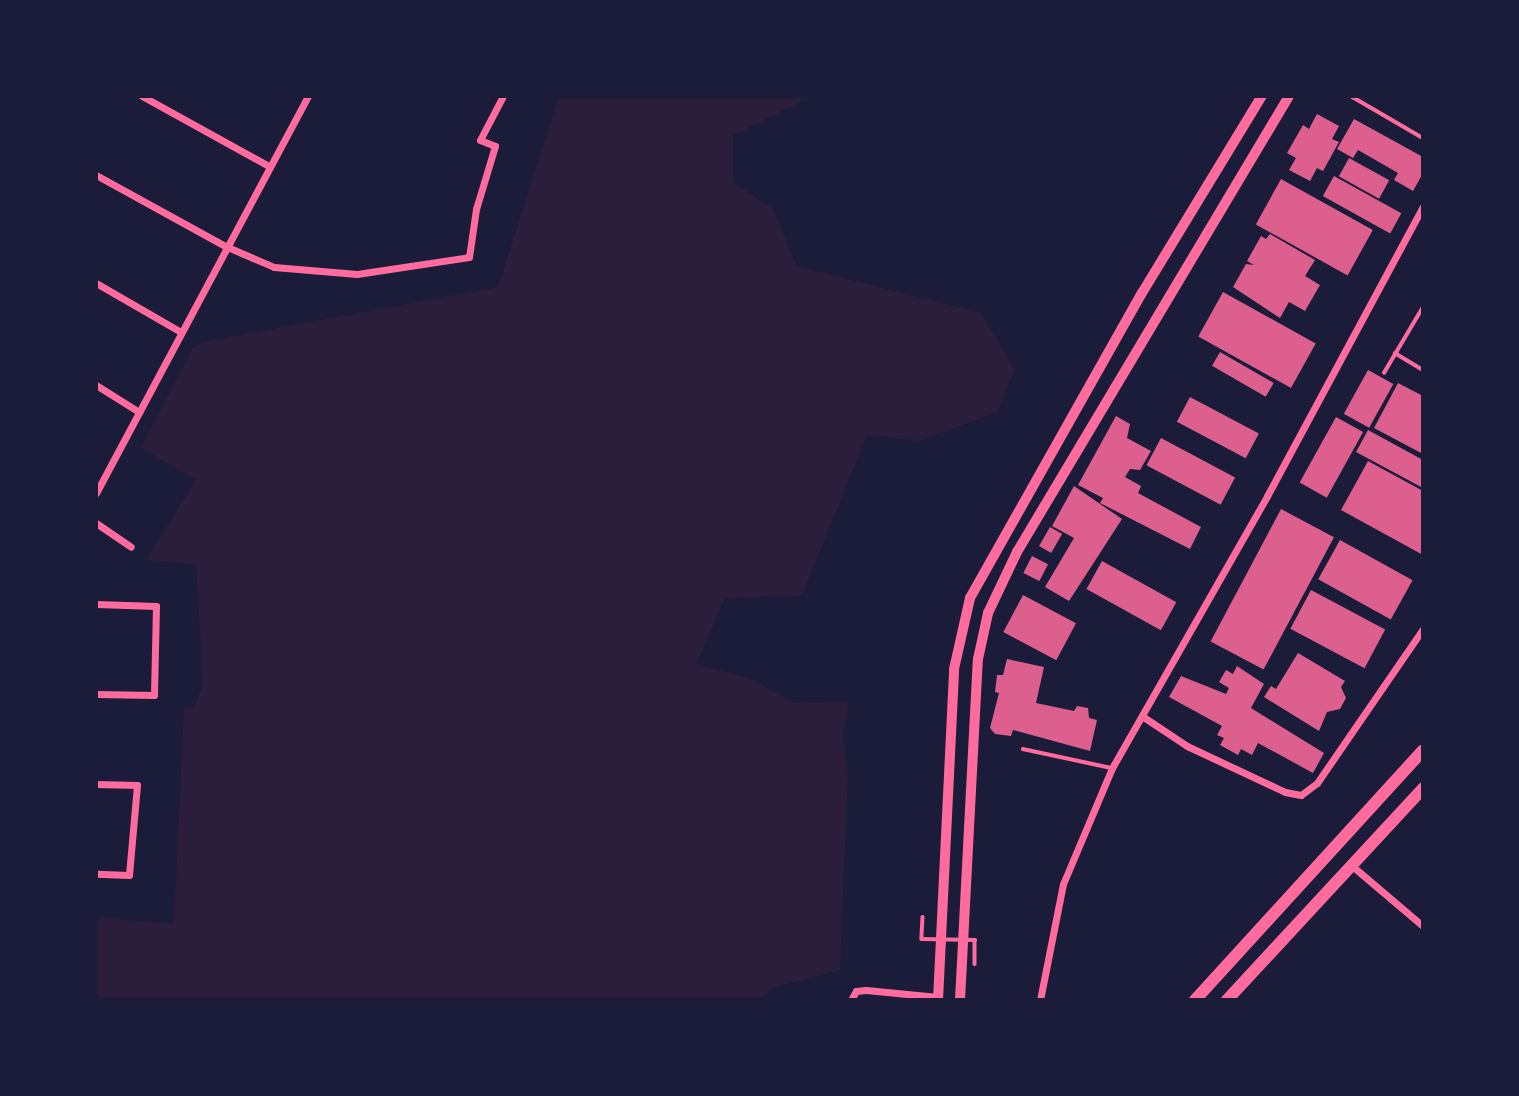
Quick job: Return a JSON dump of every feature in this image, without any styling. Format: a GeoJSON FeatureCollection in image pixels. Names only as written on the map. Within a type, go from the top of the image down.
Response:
{"type":"FeatureCollection","features":[{"type":"Feature","properties":{"kind":"main road"},"geometry":{"type":"LineString","coordinates":[[938,998],[954,669],[970,598],[1142,293],[1262,96]]}},
{"type":"Feature","properties":{"kind":"main road"},"geometry":{"type":"LineString","coordinates":[[960,1000],[975,698],[988,613],[1017,552],[1289,96]]}},
{"type":"Feature","properties":{"kind":"main road"},"geometry":{"type":"LineString","coordinates":[[1195,1000],[1423,750]]}},
{"type":"Feature","properties":{"kind":"main road"},"geometry":{"type":"LineString","coordinates":[[1227,1000],[1423,788]]}},
{"type":"Feature","properties":{"kind":"street"},"geometry":{"type":"LineString","coordinates":[[142,96],[270,166]]}},
{"type":"Feature","properties":{"kind":"street"},"geometry":{"type":"LineString","coordinates":[[96,493],[225,246],[308,96]]}},
{"type":"Feature","properties":{"kind":"street"},"geometry":{"type":"LineString","coordinates":[[96,175],[225,246],[274,267],[357,274],[469,257],[476,209],[495,146],[480,140],[503,96]]}},
{"type":"Feature","properties":{"kind":"street"},"geometry":{"type":"LineString","coordinates":[[1040,1000],[1063,884],[1112,768],[1267,496],[1423,206]]}},
{"type":"Feature","properties":{"kind":"street"},"geometry":{"type":"LineString","coordinates":[[96,283],[181,332]]}},
{"type":"Feature","properties":{"kind":"street"},"geometry":{"type":"LineString","coordinates":[[96,385],[139,412]]}},
{"type":"Feature","properties":{"kind":"street"},"geometry":{"type":"LineString","coordinates":[[96,523],[131,547]]}},
{"type":"Feature","properties":{"kind":"street"},"geometry":{"type":"LineString","coordinates":[[96,604],[156,606],[154,695],[96,694]]}},
{"type":"Feature","properties":{"kind":"street"},"geometry":{"type":"LineString","coordinates":[[1142,716],[1187,746],[1285,792],[1301,795],[1317,783],[1423,629]]}},
{"type":"Feature","properties":{"kind":"street"},"geometry":{"type":"LineString","coordinates":[[96,784],[137,785],[129,876],[96,874]]}},
{"type":"Feature","properties":{"kind":"street"},"geometry":{"type":"LineString","coordinates":[[1351,865],[1423,926]]}},
{"type":"Feature","properties":{"kind":"street"},"geometry":{"type":"LineString","coordinates":[[851,1000],[856,991],[866,989],[938,998]]}},
{"type":"Feature","properties":{"kind":"lane"},"geometry":{"type":"LineString","coordinates":[[1351,96],[1423,138]]}},
{"type":"Feature","properties":{"kind":"lane"},"geometry":{"type":"LineString","coordinates":[[1384,373],[1423,307]]}},
{"type":"Feature","properties":{"kind":"lane"},"geometry":{"type":"LineString","coordinates":[[1395,353],[1423,370]]}},
{"type":"Feature","properties":{"kind":"lane"},"geometry":{"type":"LineString","coordinates":[[1023,749],[1112,768]]}},
{"type":"Feature","properties":{"kind":"lane"},"geometry":{"type":"LineString","coordinates":[[923,917],[922,939],[975,940],[975,964]]}},
{"type":"Feature","properties":{"kind":"shaded area"},"geometry":{"type":"Polygon","coordinates":[[[559,96],[812,96],[733,136],[733,182],[773,209],[797,266],[981,313],[1015,370],[997,412],[919,441],[867,435],[802,595],[725,599],[696,664],[751,679],[795,703],[849,702],[843,734],[848,772],[840,970],[773,988],[758,1000],[96,1000],[96,918],[174,923],[184,708],[194,707],[203,684],[196,564],[146,560],[196,480],[141,448],[192,349],[203,342],[498,287],[559,96]]]}},
{"type":"Feature","properties":{"kind":"building"},"geometry":{"type":"Polygon","coordinates":[[[1317,114],[1339,126],[1332,139],[1339,142],[1323,171],[1317,168],[1310,181],[1289,170],[1296,158],[1287,153],[1303,125],[1309,129],[1317,114]]]}},
{"type":"Feature","properties":{"kind":"building"},"geometry":{"type":"Polygon","coordinates":[[[1354,119],[1423,157],[1423,173],[1413,191],[1394,180],[1398,173],[1358,150],[1353,158],[1337,149],[1354,119]]]}},
{"type":"Feature","properties":{"kind":"building"},"geometry":{"type":"Polygon","coordinates":[[[1349,158],[1389,180],[1379,199],[1339,176],[1349,158]]]}},
{"type":"Feature","properties":{"kind":"building"},"geometry":{"type":"Polygon","coordinates":[[[1334,176],[1401,213],[1390,233],[1323,196],[1334,176]]]}},
{"type":"Feature","properties":{"kind":"building"},"geometry":{"type":"Polygon","coordinates":[[[1281,179],[1373,230],[1348,275],[1256,224],[1281,179]]]}},
{"type":"Feature","properties":{"kind":"building"},"geometry":{"type":"Polygon","coordinates":[[[1270,234],[1315,260],[1305,276],[1320,285],[1305,311],[1289,302],[1280,318],[1233,287],[1246,264],[1254,265],[1247,261],[1261,236],[1266,239],[1270,234]]]}},
{"type":"Feature","properties":{"kind":"building"},"geometry":{"type":"Polygon","coordinates":[[[1223,292],[1316,343],[1291,388],[1198,337],[1223,292]]]}},
{"type":"Feature","properties":{"kind":"building"},"geometry":{"type":"Polygon","coordinates":[[[1220,352],[1274,383],[1266,397],[1212,366],[1220,352]]]}},
{"type":"Feature","properties":{"kind":"building"},"geometry":{"type":"Polygon","coordinates":[[[1368,370],[1393,384],[1369,428],[1344,414],[1368,370]]]}},
{"type":"Feature","properties":{"kind":"building"},"geometry":{"type":"Polygon","coordinates":[[[1398,383],[1423,396],[1423,454],[1374,428],[1398,383]]]}},
{"type":"Feature","properties":{"kind":"building"},"geometry":{"type":"Polygon","coordinates":[[[1190,397],[1259,434],[1246,458],[1177,422],[1190,397]]]}},
{"type":"Feature","properties":{"kind":"building"},"geometry":{"type":"Polygon","coordinates":[[[1116,416],[1130,424],[1127,438],[1151,451],[1140,470],[1130,469],[1125,477],[1141,486],[1138,493],[1201,527],[1190,549],[1100,503],[1103,498],[1078,485],[1116,416]]]}},
{"type":"Feature","properties":{"kind":"building"},"geometry":{"type":"Polygon","coordinates":[[[1336,417],[1363,432],[1327,498],[1300,483],[1336,417]]]}},
{"type":"Feature","properties":{"kind":"building"},"geometry":{"type":"Polygon","coordinates":[[[1368,430],[1423,460],[1423,488],[1356,452],[1368,430]]]}},
{"type":"Feature","properties":{"kind":"building"},"geometry":{"type":"Polygon","coordinates":[[[1161,438],[1235,477],[1221,505],[1146,465],[1161,438]]]}},
{"type":"Feature","properties":{"kind":"building"},"geometry":{"type":"Polygon","coordinates":[[[1368,461],[1423,491],[1423,555],[1341,510],[1368,461]]]}},
{"type":"Feature","properties":{"kind":"building"},"geometry":{"type":"Polygon","coordinates":[[[1074,486],[1122,519],[1069,601],[1045,587],[1074,538],[1052,526],[1074,486]]]}},
{"type":"Feature","properties":{"kind":"building"},"geometry":{"type":"Polygon","coordinates":[[[1281,509],[1334,537],[1264,670],[1211,641],[1281,509]]]}},
{"type":"Feature","properties":{"kind":"building"},"geometry":{"type":"Polygon","coordinates":[[[1050,527],[1062,534],[1051,553],[1039,546],[1050,527]]]}},
{"type":"Feature","properties":{"kind":"building"},"geometry":{"type":"Polygon","coordinates":[[[1340,540],[1413,580],[1391,620],[1318,579],[1340,540]]]}},
{"type":"Feature","properties":{"kind":"building"},"geometry":{"type":"Polygon","coordinates":[[[1032,556],[1048,564],[1039,581],[1023,573],[1032,556]]]}},
{"type":"Feature","properties":{"kind":"building"},"geometry":{"type":"Polygon","coordinates":[[[1102,561],[1176,602],[1161,630],[1086,589],[1102,561]]]}},
{"type":"Feature","properties":{"kind":"building"},"geometry":{"type":"Polygon","coordinates":[[[1311,590],[1385,629],[1365,668],[1290,629],[1311,590]]]}},
{"type":"Feature","properties":{"kind":"building"},"geometry":{"type":"Polygon","coordinates":[[[1023,595],[1076,623],[1056,660],[1003,632],[1023,595]]]}},
{"type":"Feature","properties":{"kind":"building"},"geometry":{"type":"Polygon","coordinates":[[[1298,653],[1345,681],[1341,687],[1346,698],[1340,709],[1327,712],[1319,731],[1264,697],[1271,686],[1276,689],[1298,653]]]}},
{"type":"Feature","properties":{"kind":"building"},"geometry":{"type":"Polygon","coordinates":[[[1007,659],[1044,667],[1036,703],[1074,711],[1077,706],[1088,708],[1089,718],[1097,720],[1090,751],[1013,730],[1011,736],[995,734],[990,728],[999,693],[995,692],[997,675],[1003,675],[1007,659]]]}},
{"type":"Feature","properties":{"kind":"building"},"geometry":{"type":"Polygon","coordinates":[[[1237,666],[1264,684],[1251,708],[1324,753],[1313,773],[1258,743],[1252,755],[1241,749],[1238,755],[1220,745],[1224,738],[1217,735],[1222,726],[1169,697],[1181,676],[1226,694],[1229,688],[1219,682],[1226,670],[1233,674],[1237,666]]]}}]}
